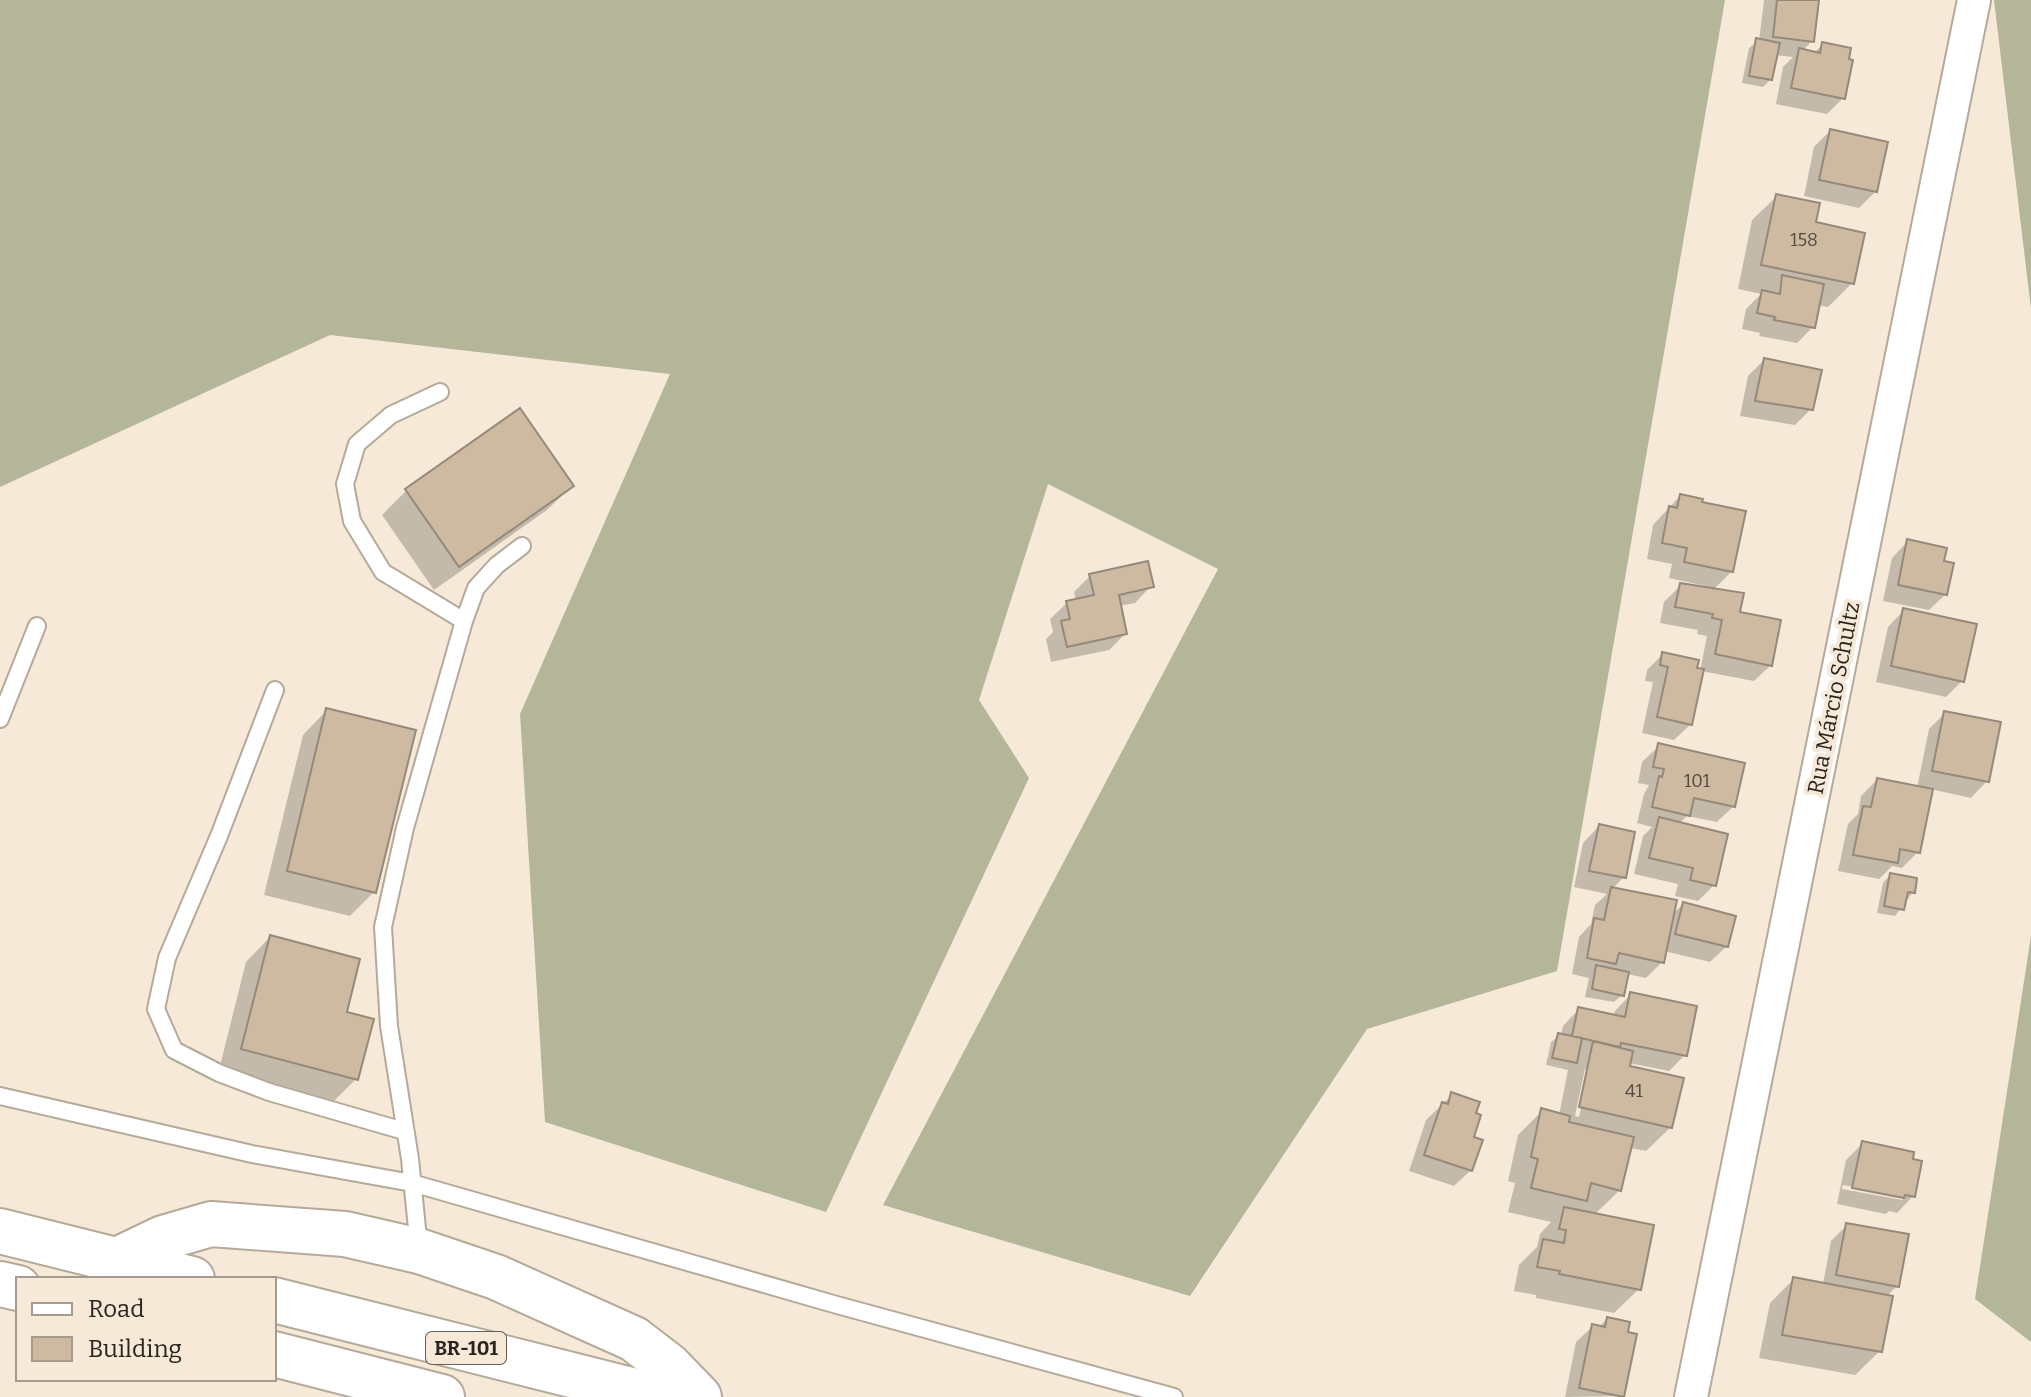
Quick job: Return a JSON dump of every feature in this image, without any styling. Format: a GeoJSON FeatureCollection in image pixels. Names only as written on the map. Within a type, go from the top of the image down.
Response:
{"type":"FeatureCollection","features":[{"type":"Feature","properties":{"kind":"highway"},"geometry":{"type":"LineString","coordinates":[[117,1260],[163,1238],[211,1224],[345,1234],[419,1251],[509,1282],[634,1339],[669,1366],[699,1397]]}},
{"type":"Feature","properties":{"kind":"highway"},"geometry":{"type":"LineString","coordinates":[[0,1231],[184,1277]]}},
{"type":"Feature","properties":{"kind":"highway","name":"BR-101"},"geometry":{"type":"LineString","coordinates":[[276,1301],[659,1397]]}},
{"type":"Feature","properties":{"kind":"highway","name":"BR-101"},"geometry":{"type":"LineString","coordinates":[[276,1355],[442,1397]]}},
{"type":"Feature","properties":{"kind":"street","name":"Rua Márcio Schultz"},"geometry":{"type":"LineString","coordinates":[[1691,1397],[1974,0]]}},
{"type":"Feature","properties":{"kind":"lane"},"geometry":{"type":"LineString","coordinates":[[440,392],[391,415],[357,444],[345,484],[352,521],[383,572],[464,621]]}},
{"type":"Feature","properties":{"kind":"lane"},"geometry":{"type":"LineString","coordinates":[[419,1251],[389,1026],[383,927],[405,828],[476,588],[497,565],[522,546]]}},
{"type":"Feature","properties":{"kind":"lane"},"geometry":{"type":"LineString","coordinates":[[0,719],[37,626]]}},
{"type":"Feature","properties":{"kind":"lane"},"geometry":{"type":"LineString","coordinates":[[275,690],[219,836],[167,958],[156,1009],[174,1050],[219,1073],[269,1092],[404,1131]]}},
{"type":"Feature","properties":{"kind":"lane"},"geometry":{"type":"LineString","coordinates":[[0,1096],[252,1154],[412,1183],[837,1305],[1174,1397]]}},
{"type":"Feature","properties":{"kind":"green space"},"geometry":{"type":"Polygon","coordinates":[[[0,0],[1725,0],[1557,971],[1367,1029],[1190,1296],[883,1205],[1218,569],[1048,484],[979,700],[1029,778],[826,1212],[545,1122],[520,714],[670,374],[330,335],[0,487],[0,0]]]}},
{"type":"Feature","properties":{"kind":"green space"},"geometry":{"type":"Polygon","coordinates":[[[1994,0],[2031,0],[2031,309],[1994,0]]]}},
{"type":"Feature","properties":{"kind":"green space"},"geometry":{"type":"Polygon","coordinates":[[[2031,936],[2031,1342],[1975,1299],[2031,936]]]}},
{"type":"Feature","properties":{"kind":"building"},"geometry":{"type":"Polygon","coordinates":[[[1777,0],[1819,0],[1814,42],[1773,37],[1777,0]]]}},
{"type":"Feature","properties":{"kind":"building"},"geometry":{"type":"Polygon","coordinates":[[[1756,38],[1780,43],[1772,80],[1749,76],[1756,38]]]}},
{"type":"Feature","properties":{"kind":"building"},"geometry":{"type":"Polygon","coordinates":[[[1822,42],[1851,48],[1849,59],[1853,60],[1845,99],[1791,88],[1799,48],[1820,53],[1822,42]]]}},
{"type":"Feature","properties":{"kind":"building"},"geometry":{"type":"Polygon","coordinates":[[[1830,129],[1888,142],[1877,192],[1819,180],[1830,129]]]}},
{"type":"Feature","properties":{"kind":"building"},"geometry":{"type":"Polygon","coordinates":[[[1776,194],[1820,203],[1816,222],[1865,233],[1854,284],[1761,265],[1776,194]]]}},
{"type":"Feature","properties":{"kind":"building"},"geometry":{"type":"Polygon","coordinates":[[[1782,275],[1824,284],[1815,328],[1774,320],[1775,317],[1757,313],[1762,290],[1780,294],[1782,275]]]}},
{"type":"Feature","properties":{"kind":"building"},"geometry":{"type":"Polygon","coordinates":[[[1764,358],[1822,370],[1813,410],[1755,401],[1764,358]]]}},
{"type":"Feature","properties":{"kind":"building"},"geometry":{"type":"Polygon","coordinates":[[[520,408],[574,486],[459,567],[405,489],[520,408]]]}},
{"type":"Feature","properties":{"kind":"building"},"geometry":{"type":"Polygon","coordinates":[[[1680,494],[1746,511],[1733,572],[1684,562],[1687,548],[1662,543],[1669,506],[1677,508],[1680,494]]]}},
{"type":"Feature","properties":{"kind":"building"},"geometry":{"type":"Polygon","coordinates":[[[1907,539],[1947,548],[1944,561],[1954,563],[1947,595],[1898,585],[1907,539]]]}},
{"type":"Feature","properties":{"kind":"building"},"geometry":{"type":"Polygon","coordinates":[[[1148,561],[1154,587],[1119,595],[1127,634],[1067,647],[1061,621],[1070,619],[1066,601],[1094,595],[1089,574],[1148,561]]]}},
{"type":"Feature","properties":{"kind":"building"},"geometry":{"type":"Polygon","coordinates":[[[1680,583],[1744,593],[1740,612],[1781,620],[1772,666],[1715,654],[1722,620],[1712,618],[1713,614],[1675,607],[1680,583]]]}},
{"type":"Feature","properties":{"kind":"building"},"geometry":{"type":"Polygon","coordinates":[[[1903,608],[1977,624],[1964,682],[1891,666],[1903,608]]]}},
{"type":"Feature","properties":{"kind":"building"},"geometry":{"type":"Polygon","coordinates":[[[1662,652],[1699,660],[1697,668],[1704,669],[1692,725],[1657,717],[1668,667],[1660,665],[1662,652]]]}},
{"type":"Feature","properties":{"kind":"building"},"geometry":{"type":"Polygon","coordinates":[[[326,708],[416,730],[376,893],[287,871],[326,708]]]}},
{"type":"Feature","properties":{"kind":"building"},"geometry":{"type":"Polygon","coordinates":[[[1944,711],[2001,722],[1989,782],[1932,771],[1944,711]]]}},
{"type":"Feature","properties":{"kind":"building"},"geometry":{"type":"Polygon","coordinates":[[[1658,743],[1745,763],[1735,807],[1694,798],[1690,816],[1652,807],[1659,776],[1662,777],[1664,769],[1653,767],[1658,743]]]}},
{"type":"Feature","properties":{"kind":"building"},"geometry":{"type":"Polygon","coordinates":[[[1877,778],[1933,789],[1920,853],[1900,849],[1898,863],[1853,855],[1863,806],[1871,807],[1877,778]]]}},
{"type":"Feature","properties":{"kind":"building"},"geometry":{"type":"Polygon","coordinates":[[[1659,817],[1728,834],[1716,886],[1690,880],[1693,868],[1649,858],[1659,817]]]}},
{"type":"Feature","properties":{"kind":"building"},"geometry":{"type":"Polygon","coordinates":[[[1599,824],[1635,832],[1626,878],[1589,871],[1599,824]]]}},
{"type":"Feature","properties":{"kind":"building"},"geometry":{"type":"Polygon","coordinates":[[[1890,873],[1917,878],[1915,893],[1908,892],[1904,910],[1884,906],[1890,873]]]}},
{"type":"Feature","properties":{"kind":"building"},"geometry":{"type":"Polygon","coordinates":[[[1611,887],[1677,900],[1664,963],[1619,953],[1616,964],[1587,958],[1594,918],[1604,920],[1611,887]]]}},
{"type":"Feature","properties":{"kind":"building"},"geometry":{"type":"Polygon","coordinates":[[[1683,902],[1736,916],[1728,947],[1675,934],[1683,902]]]}},
{"type":"Feature","properties":{"kind":"building"},"geometry":{"type":"Polygon","coordinates":[[[270,935],[360,959],[347,1012],[374,1019],[358,1080],[241,1049],[270,935]]]}},
{"type":"Feature","properties":{"kind":"building"},"geometry":{"type":"Polygon","coordinates":[[[1596,965],[1629,972],[1624,996],[1592,989],[1596,965]]]}},
{"type":"Feature","properties":{"kind":"building"},"geometry":{"type":"Polygon","coordinates":[[[1630,992],[1697,1006],[1687,1056],[1621,1043],[1620,1047],[1572,1036],[1578,1007],[1625,1017],[1630,992]]]}},
{"type":"Feature","properties":{"kind":"building"},"geometry":{"type":"Polygon","coordinates":[[[1558,1033],[1582,1038],[1577,1063],[1552,1058],[1558,1033]]]}},
{"type":"Feature","properties":{"kind":"building"},"geometry":{"type":"Polygon","coordinates":[[[1593,1041],[1633,1051],[1630,1066],[1684,1078],[1672,1128],[1579,1107],[1593,1041]]]}},
{"type":"Feature","properties":{"kind":"building"},"geometry":{"type":"Polygon","coordinates":[[[1451,1092],[1480,1102],[1476,1113],[1481,1115],[1474,1137],[1483,1140],[1472,1171],[1424,1155],[1442,1102],[1448,1104],[1451,1092]]]}},
{"type":"Feature","properties":{"kind":"building"},"geometry":{"type":"Polygon","coordinates":[[[1541,1108],[1570,1116],[1569,1122],[1634,1137],[1621,1191],[1591,1183],[1587,1201],[1531,1188],[1538,1159],[1531,1157],[1541,1108]]]}},
{"type":"Feature","properties":{"kind":"building"},"geometry":{"type":"Polygon","coordinates":[[[1862,1141],[1914,1152],[1913,1159],[1922,1161],[1915,1197],[1905,1195],[1904,1198],[1852,1188],[1862,1141]]]}},
{"type":"Feature","properties":{"kind":"building"},"geometry":{"type":"Polygon","coordinates":[[[1564,1207],[1654,1225],[1641,1290],[1537,1267],[1543,1239],[1564,1243],[1566,1230],[1559,1229],[1564,1207]]]}},
{"type":"Feature","properties":{"kind":"building"},"geometry":{"type":"Polygon","coordinates":[[[1846,1223],[1909,1234],[1899,1287],[1836,1275],[1846,1223]]]}},
{"type":"Feature","properties":{"kind":"building"},"geometry":{"type":"Polygon","coordinates":[[[1793,1277],[1893,1296],[1882,1352],[1782,1335],[1793,1277]]]}},
{"type":"Feature","properties":{"kind":"building"},"geometry":{"type":"Polygon","coordinates":[[[1607,1317],[1630,1322],[1628,1332],[1637,1334],[1624,1397],[1579,1388],[1592,1324],[1605,1327],[1607,1317]]]}}]}
